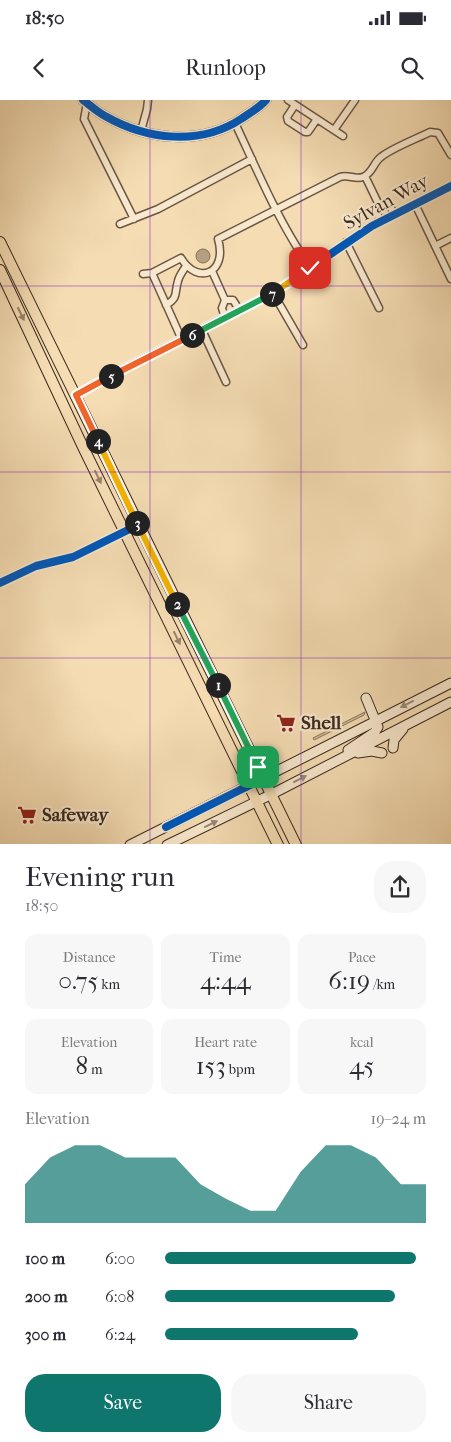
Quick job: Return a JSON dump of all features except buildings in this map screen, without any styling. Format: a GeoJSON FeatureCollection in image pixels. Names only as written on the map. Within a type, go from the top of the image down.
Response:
{"type":"FeatureCollection","features":[{"type":"Feature","properties":{"kind":"main road"},"geometry":{"type":"LineString","coordinates":[[85,101],[105,116],[141,131],[169,137],[194,136],[213,132],[235,123],[266,100]]}},
{"type":"Feature","properties":{"kind":"main road"},"geometry":{"type":"LineString","coordinates":[[0,242],[296,844]]}},
{"type":"Feature","properties":{"kind":"main road"},"geometry":{"type":"LineString","coordinates":[[0,270],[125,532],[278,844]]}},
{"type":"Feature","properties":{"kind":"main road"},"geometry":{"type":"LineString","coordinates":[[130,844],[335,743],[376,720],[451,683]]}},
{"type":"Feature","properties":{"kind":"main road"},"geometry":{"type":"LineString","coordinates":[[342,758],[349,748],[375,732],[378,728],[366,698]]}},
{"type":"Feature","properties":{"kind":"main road"},"geometry":{"type":"LineString","coordinates":[[167,844],[272,794],[451,702]]}},
{"type":"Feature","properties":{"kind":"main road"},"geometry":{"type":"LineString","coordinates":[[393,748],[397,735],[412,722]]}},
{"type":"Feature","properties":{"kind":"main road"},"geometry":{"type":"LineString","coordinates":[[342,758],[361,752],[372,751],[382,753]]}},
{"type":"Feature","properties":{"kind":"street"},"geometry":{"type":"LineString","coordinates":[[141,131],[148,100]]}},
{"type":"Feature","properties":{"kind":"street"},"geometry":{"type":"LineString","coordinates":[[288,100],[343,136]]}},
{"type":"Feature","properties":{"kind":"street"},"geometry":{"type":"LineString","coordinates":[[334,130],[355,100]]}},
{"type":"Feature","properties":{"kind":"street"},"geometry":{"type":"LineString","coordinates":[[85,101],[84,119],[134,218]]}},
{"type":"Feature","properties":{"kind":"street"},"geometry":{"type":"LineString","coordinates":[[295,105],[288,117],[288,121],[305,132],[308,132],[317,119]]}},
{"type":"Feature","properties":{"kind":"street"},"geometry":{"type":"LineString","coordinates":[[235,123],[296,248],[310,268]]}},
{"type":"Feature","properties":{"kind":"street"},"geometry":{"type":"LineString","coordinates":[[144,274],[152,273],[181,258],[186,266],[199,272],[212,271],[217,266],[221,256],[218,239],[340,177],[345,175],[358,178],[365,176],[370,173],[382,156],[430,132],[438,133],[451,155]]}},
{"type":"Feature","properties":{"kind":"street"},"geometry":{"type":"LineString","coordinates":[[120,224],[158,209],[252,159]]}},
{"type":"Feature","properties":{"kind":"street"},"geometry":{"type":"LineString","coordinates":[[365,176],[379,205]]}},
{"type":"Feature","properties":{"kind":"street","name":"Sylvan Way"},"geometry":{"type":"LineString","coordinates":[[76,395],[273,293],[346,242],[395,214],[451,186]]}},
{"type":"Feature","properties":{"kind":"street"},"geometry":{"type":"LineString","coordinates":[[380,222],[376,209],[379,205],[388,204],[395,214]]}},
{"type":"Feature","properties":{"kind":"street"},"geometry":{"type":"LineString","coordinates":[[415,204],[450,277]]}},
{"type":"Feature","properties":{"kind":"street"},"geometry":{"type":"LineString","coordinates":[[435,246],[451,238]]}},
{"type":"Feature","properties":{"kind":"street"},"geometry":{"type":"LineString","coordinates":[[346,242],[379,308]]}},
{"type":"Feature","properties":{"kind":"street"},"geometry":{"type":"LineString","coordinates":[[166,305],[173,301],[176,296],[178,281],[186,266]]}},
{"type":"Feature","properties":{"kind":"street"},"geometry":{"type":"LineString","coordinates":[[212,271],[225,300],[222,308],[225,318]]}},
{"type":"Feature","properties":{"kind":"street"},"geometry":{"type":"LineString","coordinates":[[152,273],[182,340]]}},
{"type":"Feature","properties":{"kind":"street"},"geometry":{"type":"LineString","coordinates":[[273,293],[303,346]]}},
{"type":"Feature","properties":{"kind":"street"},"geometry":{"type":"LineString","coordinates":[[225,300],[233,300],[240,311]]}},
{"type":"Feature","properties":{"kind":"street"},"geometry":{"type":"LineString","coordinates":[[202,330],[226,382]]}},
{"type":"Feature","properties":{"kind":"street"},"geometry":{"type":"LineString","coordinates":[[0,583],[36,566],[73,557],[138,525]]}},
{"type":"Feature","properties":{"kind":"shaded area"},"geometry":{"type":"Polygon","coordinates":[[[203,249],[208,251],[210,256],[208,261],[203,263],[198,261],[196,256],[198,251],[203,249]]]}},
{"type":"Feature","properties":{"kind":"shaded area"},"geometry":{"type":"Polygon","coordinates":[[[365,712],[364,715],[314,740],[313,738],[365,712]]]}},
{"type":"Feature","properties":{"kind":"cycle path"},"geometry":{"type":"LineString","coordinates":[[83,100],[102,114],[121,124],[156,135],[173,137],[191,136],[225,128],[241,119],[266,100]]}},
{"type":"Feature","properties":{"kind":"cycle path"},"geometry":{"type":"LineString","coordinates":[[76,395],[113,374],[273,293],[372,226],[451,186]]}},
{"type":"Feature","properties":{"kind":"cycle path"},"geometry":{"type":"LineString","coordinates":[[0,583],[36,566],[73,557],[138,525]]}},
{"type":"Feature","properties":{"kind":"cycle path"},"geometry":{"type":"LineString","coordinates":[[166,827],[264,778]]}},
{"type":"Feature","properties":{"kind":"place","name":"Shell"},"geometry":{"type":"Point","coordinates":[286,723]}},
{"type":"Feature","properties":{"kind":"place","name":"Safeway"},"geometry":{"type":"Point","coordinates":[27,815]}},
{"type":"Feature","properties":{"kind":"route"},"geometry":{"type":"LineString","coordinates":[[258,767],[76,395],[113,374],[273,293],[310,268]]}}]}
